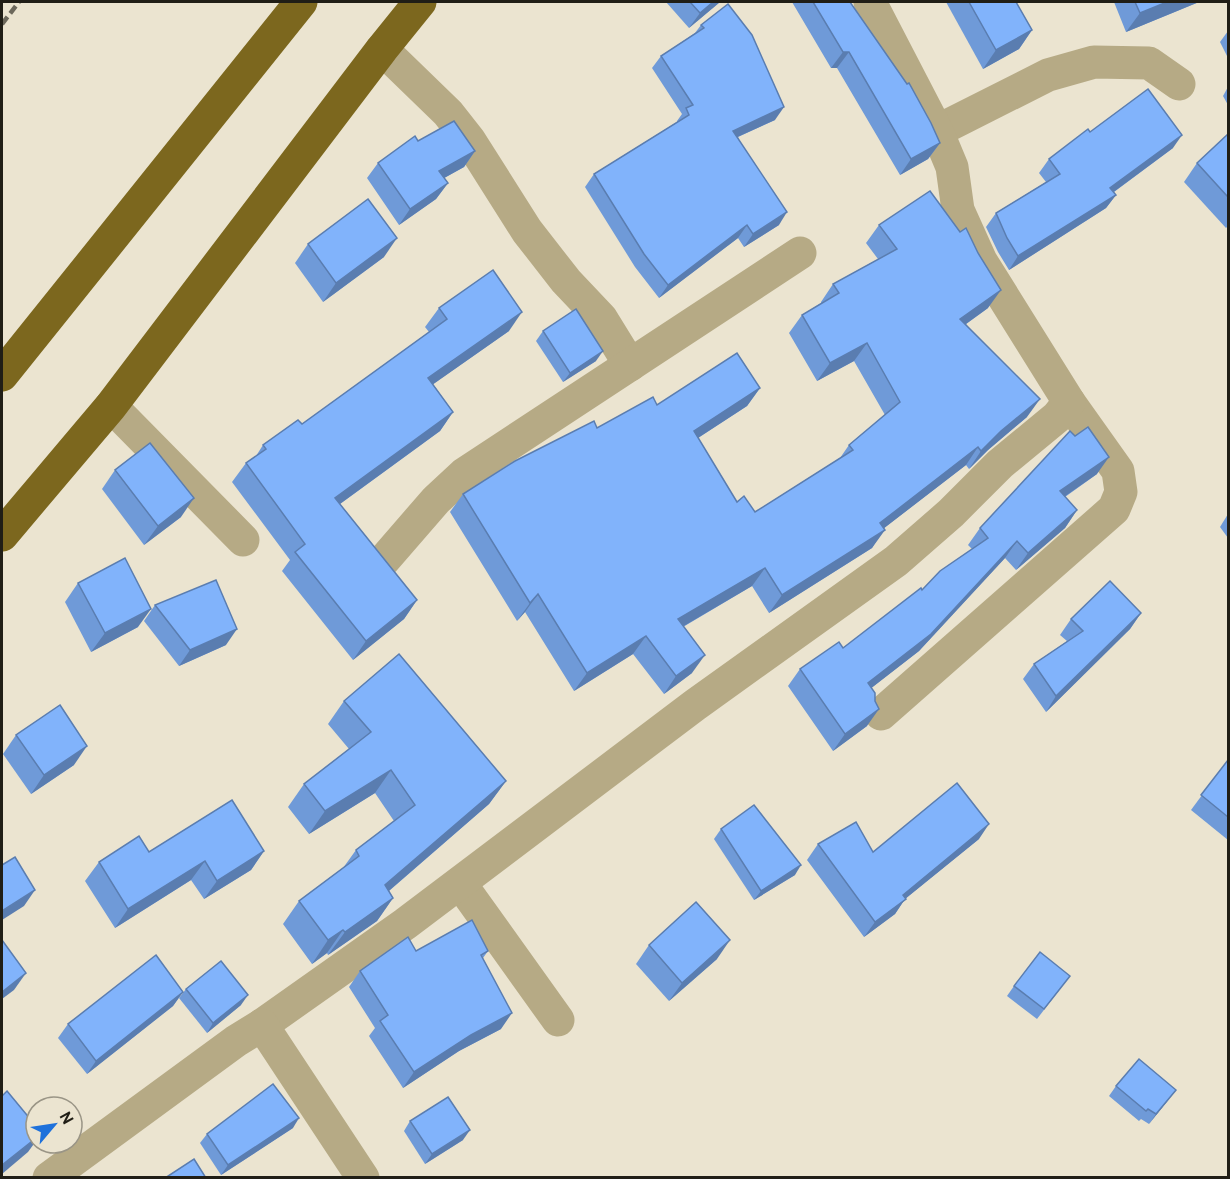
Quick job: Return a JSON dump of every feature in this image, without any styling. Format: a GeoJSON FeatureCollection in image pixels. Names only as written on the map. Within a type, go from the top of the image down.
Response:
{"type":"FeatureCollection","features":[{"type":"Feature","properties":{"kind":"highway"},"geometry":{"type":"LineString","coordinates":[[2,375],[301,2]]}},
{"type":"Feature","properties":{"kind":"highway"},"geometry":{"type":"LineString","coordinates":[[2,535],[111,406],[420,2]]}},
{"type":"Feature","properties":{"kind":"street"},"geometry":{"type":"LineString","coordinates":[[870,2],[937,131],[952,167],[958,210],[981,261],[1069,402],[1118,471],[1121,492],[1114,509],[881,714]]}},
{"type":"Feature","properties":{"kind":"street"},"geometry":{"type":"LineString","coordinates":[[382,49],[448,113],[470,141],[527,231],[566,281],[601,318],[630,365]]}},
{"type":"Feature","properties":{"kind":"street"},"geometry":{"type":"LineString","coordinates":[[937,131],[1048,75],[1094,62],[1149,63],[1179,84]]}},
{"type":"Feature","properties":{"kind":"street"},"geometry":{"type":"LineString","coordinates":[[384,560],[436,500],[464,474],[800,253]]}},
{"type":"Feature","properties":{"kind":"street"},"geometry":{"type":"LineString","coordinates":[[56,1176],[262,1025],[405,924],[695,705],[896,561],[951,513],[1000,464],[1057,417],[1069,402]]}},
{"type":"Feature","properties":{"kind":"street"},"geometry":{"type":"LineString","coordinates":[[111,406],[243,540]]}},
{"type":"Feature","properties":{"kind":"street"},"geometry":{"type":"LineString","coordinates":[[460,883],[558,1020]]}},
{"type":"Feature","properties":{"kind":"street"},"geometry":{"type":"LineString","coordinates":[[262,1025],[363,1178]]}},
{"type":"Feature","properties":{"kind":"building"},"geometry":{"type":"Polygon","coordinates":[[[690,2],[713,2],[700,13],[690,2]]]}},
{"type":"Feature","properties":{"kind":"building"},"geometry":{"type":"Polygon","coordinates":[[[813,2],[850,2],[907,84],[909,83],[940,143],[911,159],[849,52],[843,52],[813,2]]]}},
{"type":"Feature","properties":{"kind":"building"},"geometry":{"type":"Polygon","coordinates":[[[969,2],[1016,2],[1032,30],[996,50],[969,2]]]}},
{"type":"Feature","properties":{"kind":"building"},"geometry":{"type":"Polygon","coordinates":[[[1135,2],[1167,2],[1140,13],[1135,2]]]}},
{"type":"Feature","properties":{"kind":"building"},"geometry":{"type":"Polygon","coordinates":[[[728,4],[752,35],[784,107],[733,131],[787,212],[753,234],[747,225],[668,285],[644,254],[594,174],[689,115],[686,108],[693,105],[661,56],[704,28],[701,25],[728,4]]]}},
{"type":"Feature","properties":{"kind":"building"},"geometry":{"type":"Polygon","coordinates":[[[1148,89],[1182,135],[1110,188],[1116,195],[1018,256],[996,213],[1060,174],[1049,159],[1088,129],[1090,132],[1148,89]]]}},
{"type":"Feature","properties":{"kind":"building"},"geometry":{"type":"Polygon","coordinates":[[[454,121],[475,151],[439,171],[448,183],[410,209],[378,163],[415,136],[418,141],[454,121]]]}},
{"type":"Feature","properties":{"kind":"building"},"geometry":{"type":"Polygon","coordinates":[[[1228,134],[1228,197],[1197,163],[1228,134]]]}},
{"type":"Feature","properties":{"kind":"building"},"geometry":{"type":"Polygon","coordinates":[[[930,191],[960,232],[966,228],[978,253],[1001,290],[960,319],[1040,399],[981,451],[978,447],[880,523],[885,530],[782,595],[765,568],[678,619],[705,655],[676,676],[646,636],[587,673],[538,594],[530,603],[463,494],[515,461],[594,421],[597,428],[653,397],[657,405],[737,353],[760,388],[694,431],[737,502],[744,496],[755,512],[853,450],[849,445],[900,402],[867,343],[830,363],[802,315],[839,293],[833,284],[897,249],[879,225],[930,191]]]}},
{"type":"Feature","properties":{"kind":"building"},"geometry":{"type":"Polygon","coordinates":[[[368,199],[397,238],[336,283],[308,244],[368,199]]]}},
{"type":"Feature","properties":{"kind":"building"},"geometry":{"type":"Polygon","coordinates":[[[493,270],[522,312],[428,378],[453,412],[335,498],[417,600],[366,641],[295,552],[305,544],[246,463],[266,449],[263,445],[298,420],[302,424],[447,319],[439,308],[493,270]]]}},
{"type":"Feature","properties":{"kind":"building"},"geometry":{"type":"Polygon","coordinates":[[[576,309],[603,351],[570,373],[543,331],[576,309]]]}},
{"type":"Feature","properties":{"kind":"building"},"geometry":{"type":"Polygon","coordinates":[[[1088,427],[1109,457],[1060,491],[1077,510],[1028,553],[1017,541],[931,634],[868,683],[875,693],[875,701],[879,709],[845,734],[800,669],[839,642],[843,648],[921,588],[922,590],[940,571],[988,538],[980,528],[1070,431],[1075,436],[1088,427]]]}},
{"type":"Feature","properties":{"kind":"building"},"geometry":{"type":"Polygon","coordinates":[[[150,443],[194,498],[158,526],[115,470],[150,443]]]}},
{"type":"Feature","properties":{"kind":"building"},"geometry":{"type":"Polygon","coordinates":[[[125,558],[151,609],[105,633],[78,583],[125,558]]]}},
{"type":"Feature","properties":{"kind":"building"},"geometry":{"type":"Polygon","coordinates":[[[216,580],[237,629],[190,650],[155,605],[216,580]]]}},
{"type":"Feature","properties":{"kind":"building"},"geometry":{"type":"Polygon","coordinates":[[[1110,581],[1141,613],[1056,696],[1034,664],[1083,631],[1071,619],[1110,581]]]}},
{"type":"Feature","properties":{"kind":"building"},"geometry":{"type":"Polygon","coordinates":[[[399,654],[506,781],[385,885],[393,898],[345,932],[343,930],[328,940],[299,901],[359,856],[356,850],[415,805],[391,770],[325,811],[304,784],[371,732],[344,701],[399,654]]]}},
{"type":"Feature","properties":{"kind":"building"},"geometry":{"type":"Polygon","coordinates":[[[60,705],[87,746],[44,775],[16,735],[60,705]]]}},
{"type":"Feature","properties":{"kind":"building"},"geometry":{"type":"Polygon","coordinates":[[[1228,760],[1228,817],[1201,795],[1228,760]]]}},
{"type":"Feature","properties":{"kind":"building"},"geometry":{"type":"Polygon","coordinates":[[[957,783],[989,824],[903,895],[906,899],[875,922],[818,844],[856,822],[873,852],[957,783]]]}},
{"type":"Feature","properties":{"kind":"building"},"geometry":{"type":"Polygon","coordinates":[[[232,800],[264,851],[217,881],[205,861],[128,909],[99,862],[139,836],[149,852],[232,800]]]}},
{"type":"Feature","properties":{"kind":"building"},"geometry":{"type":"Polygon","coordinates":[[[754,805],[801,865],[761,891],[721,829],[754,805]]]}},
{"type":"Feature","properties":{"kind":"building"},"geometry":{"type":"Polygon","coordinates":[[[15,857],[35,890],[2,911],[2,865],[15,857]]]}},
{"type":"Feature","properties":{"kind":"building"},"geometry":{"type":"Polygon","coordinates":[[[696,902],[730,940],[682,983],[649,945],[696,902]]]}},
{"type":"Feature","properties":{"kind":"building"},"geometry":{"type":"Polygon","coordinates":[[[472,920],[488,951],[481,955],[512,1013],[471,1035],[414,1072],[380,1021],[388,1015],[360,971],[408,937],[416,951],[472,920]]]}},
{"type":"Feature","properties":{"kind":"building"},"geometry":{"type":"Polygon","coordinates":[[[2,940],[26,973],[2,992],[2,940]]]}},
{"type":"Feature","properties":{"kind":"building"},"geometry":{"type":"Polygon","coordinates":[[[1040,952],[1070,976],[1044,1009],[1014,986],[1040,952]]]}},
{"type":"Feature","properties":{"kind":"building"},"geometry":{"type":"Polygon","coordinates":[[[156,955],[183,992],[96,1061],[68,1024],[156,955]]]}},
{"type":"Feature","properties":{"kind":"building"},"geometry":{"type":"Polygon","coordinates":[[[221,961],[248,995],[213,1023],[186,989],[221,961]]]}},
{"type":"Feature","properties":{"kind":"building"},"geometry":{"type":"Polygon","coordinates":[[[1139,1059],[1176,1090],[1156,1114],[1148,1109],[1146,1111],[1116,1086],[1139,1059]]]}},
{"type":"Feature","properties":{"kind":"building"},"geometry":{"type":"Polygon","coordinates":[[[273,1084],[299,1118],[228,1165],[207,1134],[273,1084]]]}},
{"type":"Feature","properties":{"kind":"building"},"geometry":{"type":"Polygon","coordinates":[[[7,1091],[24,1112],[24,1148],[2,1165],[2,1096],[7,1091]]]}},
{"type":"Feature","properties":{"kind":"building"},"geometry":{"type":"Polygon","coordinates":[[[448,1097],[470,1130],[432,1154],[410,1121],[448,1097]]]}},
{"type":"Feature","properties":{"kind":"building"},"geometry":{"type":"Polygon","coordinates":[[[194,1159],[206,1178],[165,1178],[194,1159]]]}},
{"type":"Feature","properties":{"kind":"railway"},"geometry":{"type":"LineString","coordinates":[[2,24],[19,2]]}}]}
